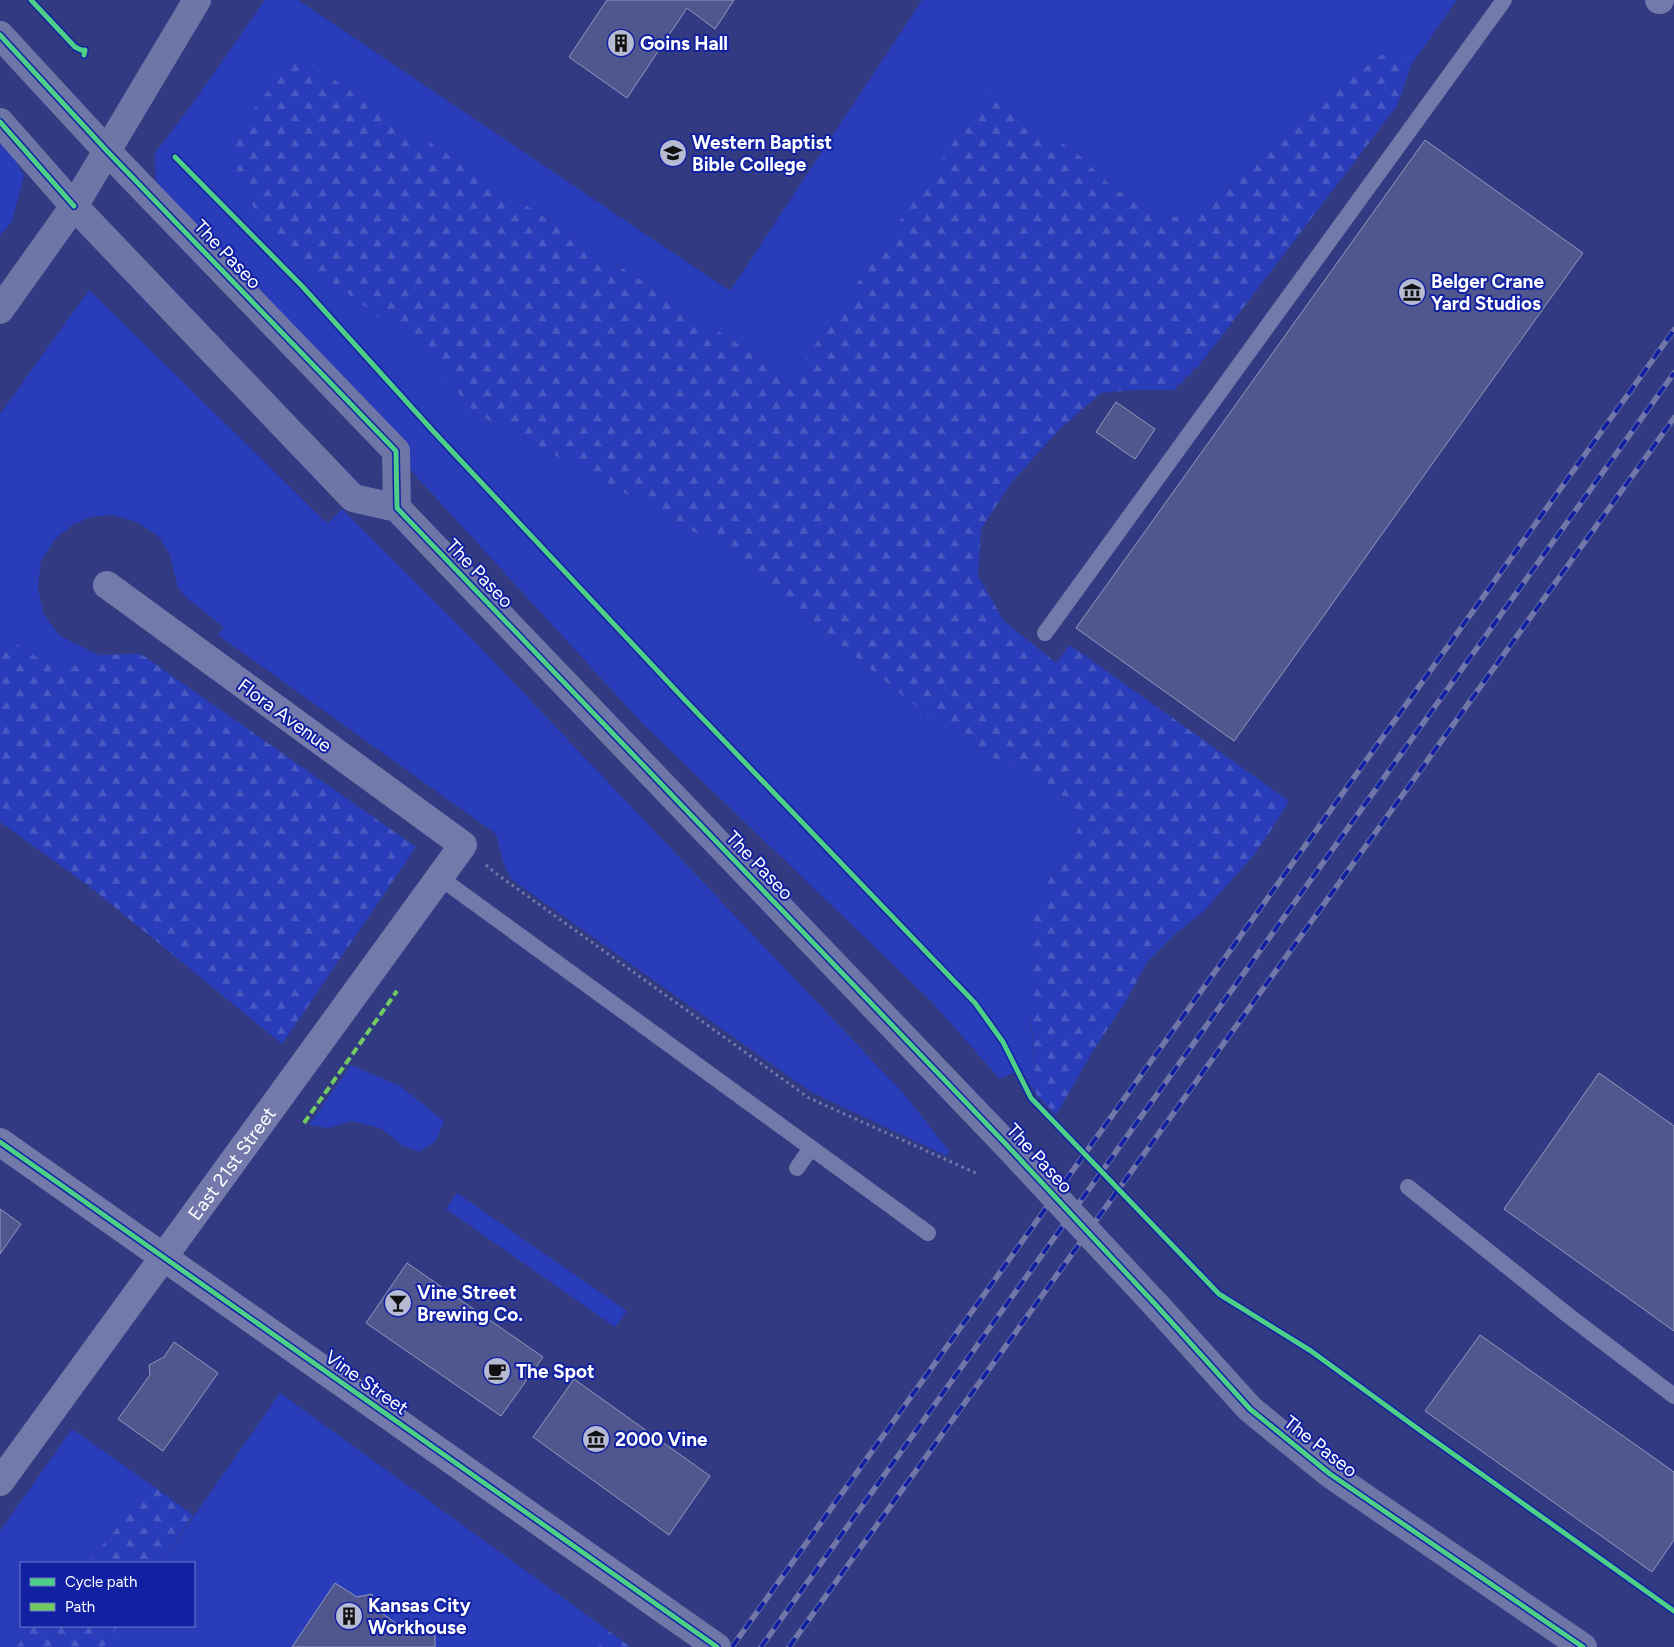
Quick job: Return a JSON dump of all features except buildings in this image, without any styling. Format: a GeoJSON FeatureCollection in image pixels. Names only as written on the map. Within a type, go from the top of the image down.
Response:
{"type":"FeatureCollection","features":[{"type":"Feature","properties":{"kind":"main road"},"geometry":{"type":"LineString","coordinates":[[0,310],[74,206],[197,0]]}},
{"type":"Feature","properties":{"kind":"main road","name":"The Paseo"},"geometry":{"type":"LineString","coordinates":[[0,35],[107,150],[396,451],[397,508],[1002,1140],[1156,1305],[1250,1410],[1330,1474],[1583,1647]]}},
{"type":"Feature","properties":{"kind":"main road"},"geometry":{"type":"LineString","coordinates":[[0,122],[74,206],[353,498],[397,508]]}},
{"type":"Feature","properties":{"kind":"main road","name":"Vine Street"},"geometry":{"type":"LineString","coordinates":[[667,1612],[716,1647]]}},
{"type":"Feature","properties":{"kind":"street","name":"Flora Avenue"},"geometry":{"type":"LineString","coordinates":[[107,585],[463,845]]}},
{"type":"Feature","properties":{"kind":"street","name":"East 21st Street"},"geometry":{"type":"LineString","coordinates":[[0,1482],[463,845]]}},
{"type":"Feature","properties":{"kind":"street","name":"Vine Street"},"geometry":{"type":"LineString","coordinates":[[0,1142],[667,1612]]}},
{"type":"Feature","properties":{"kind":"lane"},"geometry":{"type":"LineString","coordinates":[[1045,633],[1504,0]]}},
{"type":"Feature","properties":{"kind":"lane"},"geometry":{"type":"LineString","coordinates":[[439,877],[928,1233]]}},
{"type":"Feature","properties":{"kind":"lane"},"geometry":{"type":"LineString","coordinates":[[797,1168],[811,1148]]}},
{"type":"Feature","properties":{"kind":"lane"},"geometry":{"type":"LineString","coordinates":[[1408,1187],[1569,1316],[1674,1396]]}},
{"type":"Feature","properties":{"kind":"path"},"geometry":{"type":"LineString","coordinates":[[463,845],[498,875],[809,1098],[978,1174]]}},
{"type":"Feature","properties":{"kind":"green space"},"geometry":{"type":"Polygon","coordinates":[[[265,0],[298,0],[730,291],[922,0],[1457,0],[1411,65],[1402,52],[1343,84],[1229,188],[1175,217],[1142,207],[1110,185],[1077,153],[1048,134],[1018,119],[987,94],[792,379],[319,70],[399,332],[447,378],[473,412],[585,471],[723,548],[929,717],[969,747],[1020,770],[1057,790],[1080,816],[1073,850],[1044,886],[1031,1024],[1036,1094],[1021,1069],[1000,1079],[931,1001],[643,724],[179,217],[156,189],[155,153],[193,103],[265,0]]]}},
{"type":"Feature","properties":{"kind":"green space"},"geometry":{"type":"Polygon","coordinates":[[[1402,52],[1411,65],[1397,106],[1201,363],[1174,390],[1133,390],[1101,393],[1060,429],[1011,483],[981,529],[978,576],[1004,621],[1056,663],[1070,645],[1289,801],[1253,856],[1203,912],[1175,934],[1147,962],[1126,1001],[1093,1051],[1056,1115],[1036,1094],[1029,977],[1031,927],[1044,886],[1073,850],[1080,816],[1057,790],[1020,770],[969,747],[929,717],[723,548],[585,471],[473,412],[447,378],[399,332],[299,257],[262,222],[237,177],[236,135],[261,99],[293,60],[319,70],[792,379],[987,93],[1018,119],[1048,134],[1077,153],[1110,185],[1142,207],[1175,217],[1229,188],[1343,84],[1384,53],[1402,52]]]}},
{"type":"Feature","properties":{"kind":"green space"},"geometry":{"type":"Polygon","coordinates":[[[0,135],[24,176],[12,221],[0,236],[0,135]]]}},
{"type":"Feature","properties":{"kind":"green space"},"geometry":{"type":"Polygon","coordinates":[[[89,290],[328,524],[342,509],[476,643],[904,1094],[949,1151],[947,1156],[811,1092],[511,879],[503,862],[496,834],[218,635],[224,627],[188,599],[178,588],[170,554],[159,537],[139,523],[113,515],[91,517],[74,524],[55,539],[41,561],[38,587],[43,613],[60,636],[99,655],[81,667],[40,659],[0,634],[0,414],[89,290]]]}},
{"type":"Feature","properties":{"kind":"green space"},"geometry":{"type":"Polygon","coordinates":[[[0,634],[40,659],[81,667],[99,655],[141,654],[416,847],[282,1044],[89,886],[0,822],[0,634]]]}},
{"type":"Feature","properties":{"kind":"green space"},"geometry":{"type":"Polygon","coordinates":[[[351,1065],[400,1086],[444,1121],[435,1142],[419,1152],[402,1145],[380,1128],[352,1121],[328,1128],[309,1125],[351,1065]]]}},
{"type":"Feature","properties":{"kind":"green space"},"geometry":{"type":"Polygon","coordinates":[[[457,1193],[627,1311],[615,1327],[446,1209],[457,1193]]]}},
{"type":"Feature","properties":{"kind":"green space"},"geometry":{"type":"Polygon","coordinates":[[[280,1393],[609,1631],[598,1647],[103,1647],[117,1627],[195,1627],[195,1562],[162,1562],[280,1393]]]}},
{"type":"Feature","properties":{"kind":"green space"},"geometry":{"type":"Polygon","coordinates":[[[72,1429],[153,1486],[88,1562],[20,1562],[20,1627],[33,1627],[16,1647],[0,1647],[0,1531],[72,1429]]]}},
{"type":"Feature","properties":{"kind":"green space"},"geometry":{"type":"Polygon","coordinates":[[[153,1486],[193,1515],[162,1562],[88,1562],[153,1486]]]}},
{"type":"Feature","properties":{"kind":"green space"},"geometry":{"type":"Polygon","coordinates":[[[33,1627],[117,1627],[103,1647],[16,1647],[33,1627]]]}},
{"type":"Feature","properties":{"kind":"green space"},"geometry":{"type":"Polygon","coordinates":[[[609,1631],[630,1647],[598,1647],[609,1631]]]}},
{"type":"Feature","properties":{"kind":"railway"},"geometry":{"type":"LineString","coordinates":[[732,1647],[1674,330]]}},
{"type":"Feature","properties":{"kind":"railway"},"geometry":{"type":"LineString","coordinates":[[761,1647],[1674,373]]}},
{"type":"Feature","properties":{"kind":"railway"},"geometry":{"type":"LineString","coordinates":[[789,1647],[1674,418]]}},
{"type":"Feature","properties":{"kind":"marked path"},"geometry":{"type":"LineString","coordinates":[[304,1123],[397,991]]}},
{"type":"Feature","properties":{"kind":"cycle path"},"geometry":{"type":"LineString","coordinates":[[31,0],[75,47],[85,50],[84,55]]}},
{"type":"Feature","properties":{"kind":"cycle path"},"geometry":{"type":"LineString","coordinates":[[0,35],[107,151],[396,451],[397,508],[1002,1140],[1250,1409],[1330,1474],[1583,1647]]}},
{"type":"Feature","properties":{"kind":"cycle path"},"geometry":{"type":"LineString","coordinates":[[0,122],[74,206]]}},
{"type":"Feature","properties":{"kind":"cycle path"},"geometry":{"type":"LineString","coordinates":[[175,157],[302,286],[433,431],[684,699],[975,1003],[1003,1042],[1031,1098],[1219,1294],[1311,1351],[1674,1611]]}},
{"type":"Feature","properties":{"kind":"cycle path"},"geometry":{"type":"LineString","coordinates":[[0,1142],[717,1647]]}},
{"type":"Feature","properties":{"kind":"place","name":"Goins Hall"},"geometry":{"type":"Point","coordinates":[621,43]}},
{"type":"Feature","properties":{"kind":"place","name":"Western Baptist Bible College"},"geometry":{"type":"Point","coordinates":[673,153]}},
{"type":"Feature","properties":{"kind":"place","name":"Belger Crane Yard Studios"},"geometry":{"type":"Point","coordinates":[1412,292]}},
{"type":"Feature","properties":{"kind":"place","name":"Vine Street Brewing Co."},"geometry":{"type":"Point","coordinates":[398,1303]}},
{"type":"Feature","properties":{"kind":"place","name":"The Spot"},"geometry":{"type":"Point","coordinates":[497,1371]}},
{"type":"Feature","properties":{"kind":"place","name":"2000 Vine"},"geometry":{"type":"Point","coordinates":[596,1439]}},
{"type":"Feature","properties":{"kind":"place","name":"Kansas City Workhouse"},"geometry":{"type":"Point","coordinates":[349,1616]}}]}
